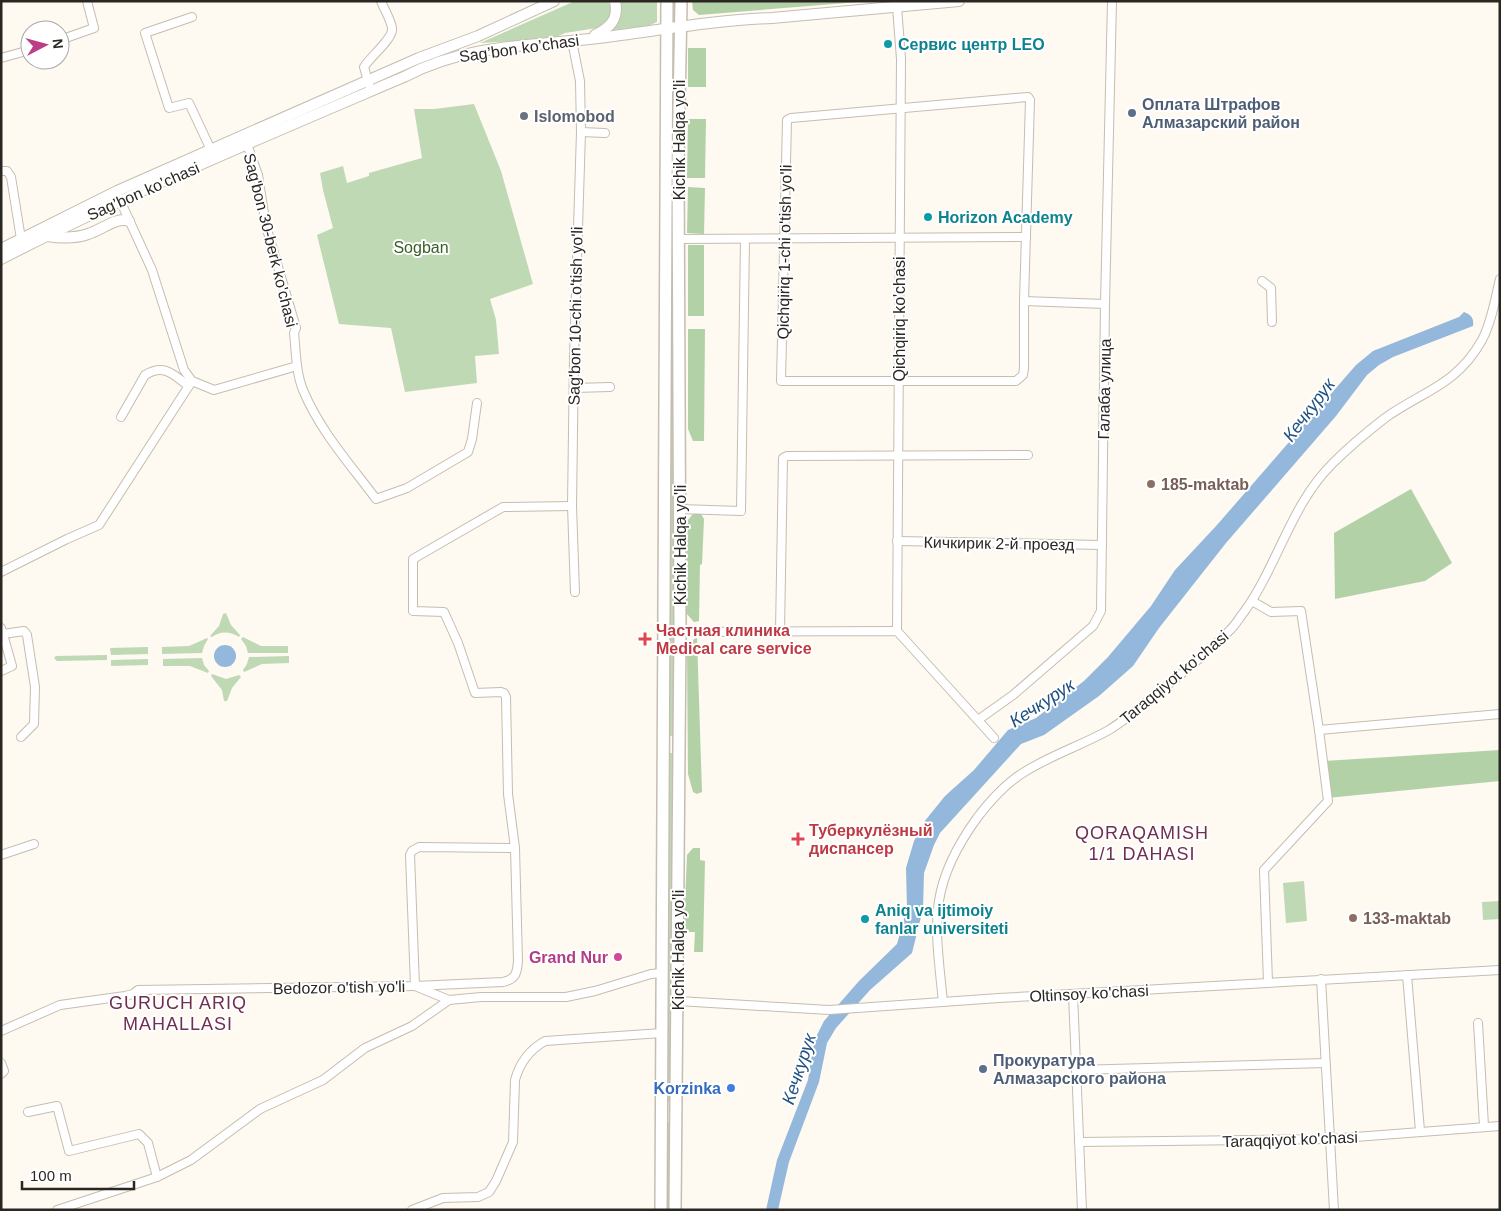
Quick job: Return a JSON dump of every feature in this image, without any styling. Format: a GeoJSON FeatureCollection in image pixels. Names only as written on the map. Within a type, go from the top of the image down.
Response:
{"type":"FeatureCollection","features":[{"type":"Feature","properties":{"kind":"highway","name":"Kichik Halqa yo'li"},"geometry":{"type":"LineString","coordinates":[[667,1],[666,29],[672,164],[678,239],[680,509],[678,1001],[675,1210]]}},
{"type":"Feature","properties":{"kind":"highway","name":"Kichik Halqa yo'li"},"geometry":{"type":"LineString","coordinates":[[661,1210],[665,332],[681,1]]}},
{"type":"Feature","properties":{"kind":"highway"},"geometry":{"type":"LineString","coordinates":[[665,332],[678,332]]}},
{"type":"Feature","properties":{"kind":"highway"},"geometry":{"type":"LineString","coordinates":[[663,748],[679,749]]}},
{"type":"Feature","properties":{"kind":"highway"},"geometry":{"type":"LineString","coordinates":[[662,1111],[676,1111]]}},
{"type":"Feature","properties":{"kind":"main road","name":"Sag’bon ko’chasi"},"geometry":{"type":"LineString","coordinates":[[1,249],[118,196],[246,144],[554,1]]}},
{"type":"Feature","properties":{"kind":"main road"},"geometry":{"type":"LineString","coordinates":[[585,40],[605,30],[613,22],[616,15],[615,1]]}},
{"type":"Feature","properties":{"kind":"main road","name":"Sag’bon ko’chasi"},"geometry":{"type":"LineString","coordinates":[[1,259],[118,196],[211,150],[369,86],[472,52],[585,40],[742,19],[959,1]]}},
{"type":"Feature","properties":{"kind":"main road"},"geometry":{"type":"LineString","coordinates":[[46,236],[66,238],[87,235],[117,221],[129,221]]}},
{"type":"Feature","properties":{"kind":"street"},"geometry":{"type":"LineString","coordinates":[[70,36],[94,28],[86,1]]}},
{"type":"Feature","properties":{"kind":"street"},"geometry":{"type":"LineString","coordinates":[[369,86],[364,67],[371,56],[388,39],[392,31],[392,26],[381,1]]}},
{"type":"Feature","properties":{"kind":"street","name":"Галаба улица"},"geometry":{"type":"LineString","coordinates":[[978,720],[1013,695],[1093,626],[1101,611],[1105,304],[1112,1]]}},
{"type":"Feature","properties":{"kind":"street","name":"Qichqiriq ko'chasi"},"geometry":{"type":"LineString","coordinates":[[896,6],[901,59],[897,631]]}},
{"type":"Feature","properties":{"kind":"street"},"geometry":{"type":"LineString","coordinates":[[192,17],[145,33],[169,108],[189,102],[211,150]]}},
{"type":"Feature","properties":{"kind":"street","name":"Sag'bon 10-chi o'tish yo'li"},"geometry":{"type":"LineString","coordinates":[[572,41],[580,81],[581,132],[578,192],[572,506],[575,592]]}},
{"type":"Feature","properties":{"kind":"street"},"geometry":{"type":"LineString","coordinates":[[1,58],[20,53]]}},
{"type":"Feature","properties":{"kind":"street"},"geometry":{"type":"LineString","coordinates":[[899,381],[1016,381],[1022,376],[1024,368],[1030,100],[1028,97],[900,107]]}},
{"type":"Feature","properties":{"kind":"street","name":"Qichqiriq 1-chi o'tish yo'li"},"geometry":{"type":"LineString","coordinates":[[899,381],[781,381],[787,120],[791,118],[900,107]]}},
{"type":"Feature","properties":{"kind":"street"},"geometry":{"type":"LineString","coordinates":[[581,132],[605,133]]}},
{"type":"Feature","properties":{"kind":"street","name":"Sag'bon 30-berk ko'chasi"},"geometry":{"type":"LineString","coordinates":[[246,144],[258,175],[266,226],[296,328],[294,333],[297,366],[303,389],[324,431],[376,499],[407,488],[468,452],[472,439],[477,403]]}},
{"type":"Feature","properties":{"kind":"street"},"geometry":{"type":"LineString","coordinates":[[1,171],[7,171],[11,177],[21,239]]}},
{"type":"Feature","properties":{"kind":"street"},"geometry":{"type":"LineString","coordinates":[[118,196],[152,270],[184,370],[191,384]]}},
{"type":"Feature","properties":{"kind":"street"},"geometry":{"type":"LineString","coordinates":[[678,239],[1026,237]]}},
{"type":"Feature","properties":{"kind":"street"},"geometry":{"type":"LineString","coordinates":[[680,509],[741,511],[745,239]]}},
{"type":"Feature","properties":{"kind":"street","name":"Taraqqiyot ko'chasi"},"geometry":{"type":"LineString","coordinates":[[943,1002],[936,933],[939,893],[954,853],[980,815],[1009,784],[1026,770],[1097,736],[1136,711],[1190,667],[1231,629],[1266,577],[1301,505],[1323,474],[1343,453],[1386,418],[1456,374],[1481,341],[1492,312],[1500,279]]}},
{"type":"Feature","properties":{"kind":"street"},"geometry":{"type":"LineString","coordinates":[[1262,282],[1271,288],[1272,322]]}},
{"type":"Feature","properties":{"kind":"street"},"geometry":{"type":"LineString","coordinates":[[1024,302],[1105,304]]}},
{"type":"Feature","properties":{"kind":"street"},"geometry":{"type":"LineString","coordinates":[[121,417],[145,375],[158,368],[164,369],[191,384],[214,390],[297,366]]}},
{"type":"Feature","properties":{"kind":"street"},"geometry":{"type":"LineString","coordinates":[[1,572],[67,539],[99,526],[191,384]]}},
{"type":"Feature","properties":{"kind":"street"},"geometry":{"type":"LineString","coordinates":[[574,388],[610,387]]}},
{"type":"Feature","properties":{"kind":"street"},"geometry":{"type":"LineString","coordinates":[[780,631],[783,458],[787,456],[1028,455]]}},
{"type":"Feature","properties":{"kind":"street"},"geometry":{"type":"LineString","coordinates":[[572,506],[502,507],[413,559],[412,612],[444,612],[458,643],[475,693],[500,692],[504,693],[506,697],[508,794],[515,848],[424,847],[412,851],[410,855],[415,986],[448,1000],[481,997],[566,997],[595,991],[651,974],[662,973]]}},
{"type":"Feature","properties":{"kind":"street","name":"Кичкирик 2-й проезд"},"geometry":{"type":"LineString","coordinates":[[897,541],[1102,545]]}},
{"type":"Feature","properties":{"kind":"street"},"geometry":{"type":"LineString","coordinates":[[1252,600],[1271,612],[1301,611],[1328,801],[1266,868],[1264,873],[1268,982]]}},
{"type":"Feature","properties":{"kind":"street"},"geometry":{"type":"LineString","coordinates":[[1,671],[12,666],[2,631],[24,631],[27,635],[35,687],[34,724],[21,737]]}},
{"type":"Feature","properties":{"kind":"street"},"geometry":{"type":"LineString","coordinates":[[680,632],[897,631],[994,738]]}},
{"type":"Feature","properties":{"kind":"street"},"geometry":{"type":"LineString","coordinates":[[1319,730],[1500,714]]}},
{"type":"Feature","properties":{"kind":"street"},"geometry":{"type":"LineString","coordinates":[[1,855],[34,844]]}},
{"type":"Feature","properties":{"kind":"street","name":"Bedozor o'tish yo'li"},"geometry":{"type":"LineString","coordinates":[[1,1031],[60,1005],[125,996],[133,994],[138,990],[415,986],[504,982],[512,979],[518,969],[515,848]]}},
{"type":"Feature","properties":{"kind":"street","name":"Oltinsoy ko'chasi"},"geometry":{"type":"LineString","coordinates":[[678,1001],[829,1010],[1268,982],[1500,970]]}},
{"type":"Feature","properties":{"kind":"street"},"geometry":{"type":"LineString","coordinates":[[1407,975],[1420,1132]]}},
{"type":"Feature","properties":{"kind":"street"},"geometry":{"type":"LineString","coordinates":[[1321,979],[1334,1210]]}},
{"type":"Feature","properties":{"kind":"street"},"geometry":{"type":"LineString","coordinates":[[1073,994],[1082,1210]]}},
{"type":"Feature","properties":{"kind":"street"},"geometry":{"type":"LineString","coordinates":[[57,1210],[157,1177],[191,1160],[260,1109],[323,1080],[365,1048],[412,1026],[448,1000]]}},
{"type":"Feature","properties":{"kind":"street"},"geometry":{"type":"LineString","coordinates":[[1478,1023],[1484,1126]]}},
{"type":"Feature","properties":{"kind":"street"},"geometry":{"type":"LineString","coordinates":[[412,1210],[443,1198],[485,1195],[494,1186],[513,1142],[517,1071],[525,1057],[537,1045],[545,1041],[662,1033]]}},
{"type":"Feature","properties":{"kind":"street"},"geometry":{"type":"LineString","coordinates":[[1,1063],[4,1071],[1,1074]]}},
{"type":"Feature","properties":{"kind":"street"},"geometry":{"type":"LineString","coordinates":[[1076,1070],[1325,1063]]}},
{"type":"Feature","properties":{"kind":"street"},"geometry":{"type":"LineString","coordinates":[[28,1112],[56,1106],[69,1151],[139,1134],[148,1143],[157,1177]]}},
{"type":"Feature","properties":{"kind":"street","name":"Taraqqiyot ko'chasi"},"geometry":{"type":"LineString","coordinates":[[1079,1142],[1330,1139],[1500,1126]]}},
{"type":"Feature","properties":{"kind":"green space"},"geometry":{"type":"Polygon","coordinates":[[[575,1],[608,1],[612,9],[608,21],[597,28],[565,33],[552,39],[480,43],[575,1]]]}},
{"type":"Feature","properties":{"kind":"green space"},"geometry":{"type":"Polygon","coordinates":[[[620,1],[657,1],[657,22],[648,26],[613,30],[620,17],[620,1]]]}},
{"type":"Feature","properties":{"kind":"green space"},"geometry":{"type":"Polygon","coordinates":[[[692,1],[871,1],[699,15],[693,10],[692,1]]]}},
{"type":"Feature","properties":{"kind":"green space"},"geometry":{"type":"Polygon","coordinates":[[[670,48],[675,48],[675,157],[670,157],[670,48]]]}},
{"type":"Feature","properties":{"kind":"green space"},"geometry":{"type":"Polygon","coordinates":[[[688,48],[706,48],[706,87],[688,87],[688,48]]]}},
{"type":"Feature","properties":{"kind":"green space","name":"Sogban"},"geometry":{"type":"Polygon","coordinates":[[[474,104],[501,171],[533,284],[490,299],[496,320],[499,354],[475,356],[477,383],[405,392],[391,328],[339,324],[317,235],[333,228],[320,173],[343,166],[347,183],[369,176],[369,173],[422,158],[414,109],[434,109],[474,104]]]}},
{"type":"Feature","properties":{"kind":"green space"},"geometry":{"type":"Polygon","coordinates":[[[688,119],[706,119],[705,178],[687,178],[688,119]]]}},
{"type":"Feature","properties":{"kind":"green space"},"geometry":{"type":"Polygon","coordinates":[[[670,173],[675,173],[675,327],[669,327],[670,173]]]}},
{"type":"Feature","properties":{"kind":"green space"},"geometry":{"type":"Polygon","coordinates":[[[688,187],[705,188],[704,234],[687,233],[688,187]]]}},
{"type":"Feature","properties":{"kind":"green space"},"geometry":{"type":"Polygon","coordinates":[[[688,245],[704,245],[704,316],[688,316],[688,245]]]}},
{"type":"Feature","properties":{"kind":"green space"},"geometry":{"type":"Polygon","coordinates":[[[688,329],[705,329],[704,441],[693,441],[688,429],[688,329]]]}},
{"type":"Feature","properties":{"kind":"green space"},"geometry":{"type":"Polygon","coordinates":[[[669,342],[674,342],[673,736],[669,736],[669,342]]]}},
{"type":"Feature","properties":{"kind":"green space"},"geometry":{"type":"Polygon","coordinates":[[[1411,489],[1452,563],[1425,581],[1335,599],[1334,533],[1411,489]]]}},
{"type":"Feature","properties":{"kind":"green space"},"geometry":{"type":"Polygon","coordinates":[[[693,514],[701,514],[704,519],[702,564],[700,565],[699,621],[694,622],[686,613],[687,521],[693,514]]]}},
{"type":"Feature","properties":{"kind":"green space"},"geometry":{"type":"Polygon","coordinates":[[[226,613],[231,625],[240,635],[239,637],[225,632],[210,636],[219,626],[223,614],[226,613]]]}},
{"type":"Feature","properties":{"kind":"green space"},"geometry":{"type":"Polygon","coordinates":[[[243,637],[261,646],[288,646],[288,653],[248,653],[241,639],[243,637]]]}},
{"type":"Feature","properties":{"kind":"green space"},"geometry":{"type":"Polygon","coordinates":[[[207,638],[202,653],[162,654],[162,647],[189,646],[207,638]]]}},
{"type":"Feature","properties":{"kind":"green space"},"geometry":{"type":"Polygon","coordinates":[[[697,638],[702,792],[697,794],[693,792],[688,774],[687,649],[694,639],[697,638]]]}},
{"type":"Feature","properties":{"kind":"green space"},"geometry":{"type":"Polygon","coordinates":[[[148,647],[148,654],[111,655],[110,648],[148,647]]]}},
{"type":"Feature","properties":{"kind":"green space"},"geometry":{"type":"Polygon","coordinates":[[[107,655],[107,660],[57,661],[54,658],[56,656],[107,655]]]}},
{"type":"Feature","properties":{"kind":"green space"},"geometry":{"type":"Polygon","coordinates":[[[289,656],[289,663],[262,664],[244,672],[243,670],[249,657],[289,656]]]}},
{"type":"Feature","properties":{"kind":"green space"},"geometry":{"type":"Polygon","coordinates":[[[202,658],[204,665],[209,671],[208,673],[190,666],[163,666],[163,659],[202,658]]]}},
{"type":"Feature","properties":{"kind":"green space"},"geometry":{"type":"Polygon","coordinates":[[[148,659],[148,665],[111,666],[111,660],[148,659]]]}},
{"type":"Feature","properties":{"kind":"green space"},"geometry":{"type":"Polygon","coordinates":[[[212,674],[226,679],[239,675],[241,677],[232,688],[227,701],[224,701],[222,690],[211,676],[212,674]]]}},
{"type":"Feature","properties":{"kind":"green space"},"geometry":{"type":"Polygon","coordinates":[[[1500,750],[1500,781],[1327,798],[1324,761],[1500,750]]]}},
{"type":"Feature","properties":{"kind":"green space"},"geometry":{"type":"Polygon","coordinates":[[[669,753],[673,753],[671,1102],[666,1101],[669,753]]]}},
{"type":"Feature","properties":{"kind":"green space"},"geometry":{"type":"Polygon","coordinates":[[[693,848],[700,848],[700,860],[705,861],[703,952],[694,952],[695,932],[689,932],[684,927],[687,855],[693,848]]]}},
{"type":"Feature","properties":{"kind":"green space"},"geometry":{"type":"Polygon","coordinates":[[[1304,881],[1307,921],[1286,923],[1283,883],[1304,881]]]}},
{"type":"Feature","properties":{"kind":"green space"},"geometry":{"type":"Polygon","coordinates":[[[1500,901],[1500,919],[1483,920],[1482,902],[1500,901]]]}},
{"type":"Feature","properties":{"kind":"green space"},"geometry":{"type":"Polygon","coordinates":[[[665,1121],[672,1123],[671,1210],[664,1210],[665,1121]]]}},
{"type":"Feature","properties":{"kind":"water"},"geometry":{"type":"Polygon","coordinates":[[[1464,312],[1472,317],[1473,326],[1393,357],[1367,375],[1336,416],[1226,543],[1159,628],[1133,666],[1099,696],[1044,735],[1021,744],[940,833],[924,873],[923,909],[912,953],[870,990],[836,1028],[827,1043],[819,1082],[789,1162],[778,1210],[766,1210],[777,1160],[808,1080],[814,1041],[824,1021],[859,981],[897,944],[907,908],[906,868],[914,841],[924,822],[945,796],[974,770],[1008,730],[1036,718],[1084,681],[1108,657],[1151,606],[1175,570],[1217,525],[1356,365],[1373,351],[1459,317],[1464,312]]]}},
{"type":"Feature","properties":{"kind":"water"},"geometry":{"type":"Polygon","coordinates":[[[221,645],[229,645],[236,652],[236,660],[229,667],[221,667],[214,660],[214,652],[221,645]]]}},
{"type":"Feature","properties":{"kind":"place","name":"Сервис центр LEO"},"geometry":{"type":"Point","coordinates":[888,44]}},
{"type":"Feature","properties":{"kind":"place","name":"Оплата Штрафов Aлмазарский район"},"geometry":{"type":"Point","coordinates":[1132,113]}},
{"type":"Feature","properties":{"kind":"place","name":"Islomobod"},"geometry":{"type":"Point","coordinates":[524,116]}},
{"type":"Feature","properties":{"kind":"place","name":"Horizon Academy"},"geometry":{"type":"Point","coordinates":[928,217]}},
{"type":"Feature","properties":{"kind":"place","name":"185-maktab"},"geometry":{"type":"Point","coordinates":[1151,484]}},
{"type":"Feature","properties":{"kind":"place","name":"Частная клиника Medical care service"},"geometry":{"type":"Point","coordinates":[645,639]}},
{"type":"Feature","properties":{"kind":"place","name":"Туберкулёзный диспансер"},"geometry":{"type":"Point","coordinates":[798,839]}},
{"type":"Feature","properties":{"kind":"place","name":"133-maktab"},"geometry":{"type":"Point","coordinates":[1353,918]}},
{"type":"Feature","properties":{"kind":"place","name":"Aniq va ijtimoiy fanlar universiteti"},"geometry":{"type":"Point","coordinates":[865,919]}},
{"type":"Feature","properties":{"kind":"place","name":"Grand Nur"},"geometry":{"type":"Point","coordinates":[618,957]}},
{"type":"Feature","properties":{"kind":"place","name":"Прокуратура Алмазарского района"},"geometry":{"type":"Point","coordinates":[983,1069]}},
{"type":"Feature","properties":{"kind":"place","name":"Korzinka"},"geometry":{"type":"Point","coordinates":[731,1088]}},
{"type":"Feature","properties":{"kind":"district","name":"QORAQAMISH 1/1 DAHASI"},"geometry":{"type":"Point","coordinates":[1142,843]}},
{"type":"Feature","properties":{"kind":"district","name":"GURUCH ARIQ MAHALLASI"},"geometry":{"type":"Point","coordinates":[178,1013]}},
{"type":"Feature","properties":{"kind":"water label","name":"Кечкурук"},"geometry":{"type":"Point","coordinates":[1309,410]}},
{"type":"Feature","properties":{"kind":"water label","name":"Кечкурук"},"geometry":{"type":"Point","coordinates":[1042,703]}},
{"type":"Feature","properties":{"kind":"water label","name":"Кечкурук"},"geometry":{"type":"Point","coordinates":[799,1069]}}]}
